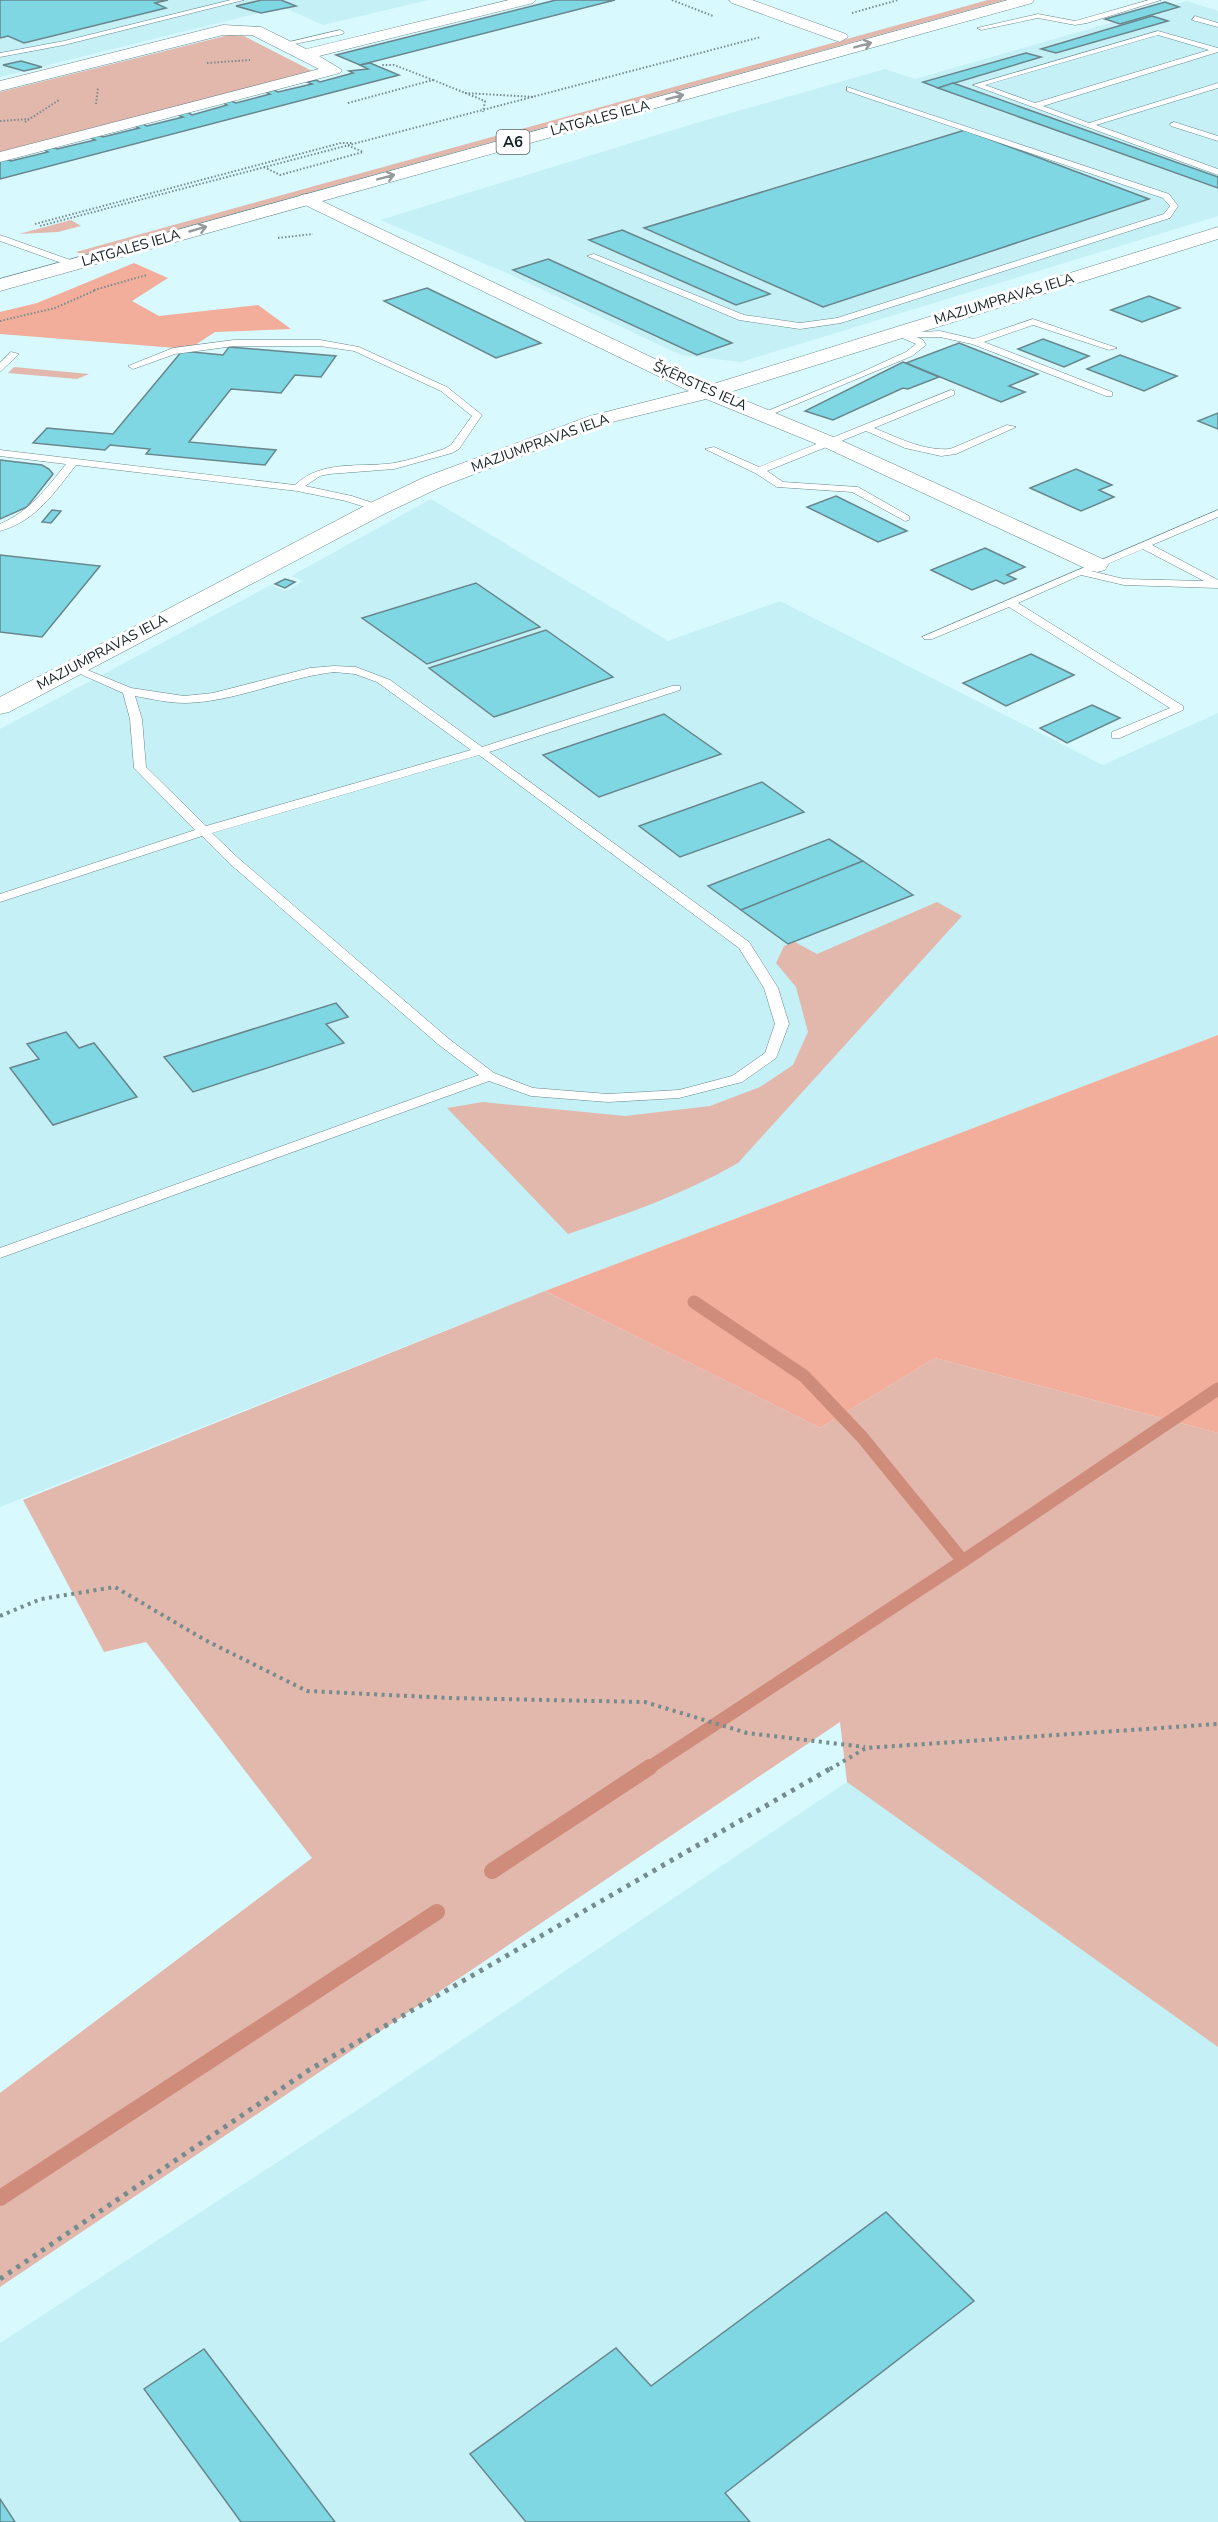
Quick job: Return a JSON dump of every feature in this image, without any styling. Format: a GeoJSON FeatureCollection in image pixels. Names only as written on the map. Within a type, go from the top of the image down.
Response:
{"type":"FeatureCollection","features":[{"type":"Feature","properties":{"kind":"highway","name":"LATGALES IELA"},"geometry":{"type":"LineString","coordinates":[[232,202],[974,0]]}},
{"type":"Feature","properties":{"kind":"highway","name":"LATGALES IELA"},"geometry":{"type":"LineString","coordinates":[[0,285],[1026,0]]}},
{"type":"Feature","properties":{"kind":"highway","name":"LATGALES IELA"},"geometry":{"type":"LineString","coordinates":[[10,259],[75,243]]}},
{"type":"Feature","properties":{"kind":"street"},"geometry":{"type":"LineString","coordinates":[[308,54],[528,0]]}},
{"type":"Feature","properties":{"kind":"street"},"geometry":{"type":"LineString","coordinates":[[737,0],[840,37]]}},
{"type":"Feature","properties":{"kind":"street"},"geometry":{"type":"LineString","coordinates":[[0,86],[223,30],[255,30],[308,54],[334,70],[0,157]]}},
{"type":"Feature","properties":{"kind":"street","name":"ŠĶĒRSTES IELA"},"geometry":{"type":"LineString","coordinates":[[307,199],[708,392],[831,443],[1089,568]]}},
{"type":"Feature","properties":{"kind":"street","name":"MAZJUMPRAVAS IELA"},"geometry":{"type":"LineString","coordinates":[[0,707],[378,508],[433,482],[597,420],[708,392],[1218,233]]}},
{"type":"Feature","properties":{"kind":"lane"},"geometry":{"type":"LineString","coordinates":[[0,55],[64,43],[240,0]]}},
{"type":"Feature","properties":{"kind":"lane"},"geometry":{"type":"LineString","coordinates":[[981,28],[1038,16],[1075,23],[1157,0]]}},
{"type":"Feature","properties":{"kind":"lane"},"geometry":{"type":"LineString","coordinates":[[1195,18],[1218,25]]}},
{"type":"Feature","properties":{"kind":"lane"},"geometry":{"type":"LineString","coordinates":[[285,44],[340,32]]}},
{"type":"Feature","properties":{"kind":"lane"},"geometry":{"type":"LineString","coordinates":[[1217,50],[1158,33],[977,85],[1218,172]]}},
{"type":"Feature","properties":{"kind":"lane"},"geometry":{"type":"LineString","coordinates":[[1034,106],[1217,50]]}},
{"type":"Feature","properties":{"kind":"lane"},"geometry":{"type":"LineString","coordinates":[[1089,125],[1218,85]]}},
{"type":"Feature","properties":{"kind":"lane"},"geometry":{"type":"LineString","coordinates":[[591,256],[742,318],[800,326],[838,321],[1167,216],[1174,206],[1166,196],[850,89]]}},
{"type":"Feature","properties":{"kind":"lane"},"geometry":{"type":"LineString","coordinates":[[1174,124],[1218,139]]}},
{"type":"Feature","properties":{"kind":"lane"},"geometry":{"type":"LineString","coordinates":[[0,238],[42,251],[73,264]]}},
{"type":"Feature","properties":{"kind":"lane"},"geometry":{"type":"LineString","coordinates":[[975,342],[1033,322],[1112,348]]}},
{"type":"Feature","properties":{"kind":"lane"},"geometry":{"type":"LineString","coordinates":[[900,333],[940,334],[975,342],[1109,394]]}},
{"type":"Feature","properties":{"kind":"lane"},"geometry":{"type":"LineString","coordinates":[[765,414],[865,374],[909,354],[921,345],[920,342],[900,333]]}},
{"type":"Feature","properties":{"kind":"lane"},"geometry":{"type":"LineString","coordinates":[[133,366],[173,351],[234,343],[320,343],[356,349],[444,390],[477,415],[455,447],[447,451],[394,466],[319,474],[304,478],[297,488]]}},
{"type":"Feature","properties":{"kind":"lane"},"geometry":{"type":"LineString","coordinates":[[0,369],[14,354]]}},
{"type":"Feature","properties":{"kind":"lane"},"geometry":{"type":"LineString","coordinates":[[759,471],[951,393]]}},
{"type":"Feature","properties":{"kind":"lane"},"geometry":{"type":"LineString","coordinates":[[867,428],[922,450],[942,453],[952,452],[1011,427]]}},
{"type":"Feature","properties":{"kind":"lane"},"geometry":{"type":"LineString","coordinates":[[710,449],[759,471],[781,485],[854,489],[905,518]]}},
{"type":"Feature","properties":{"kind":"lane"},"geometry":{"type":"LineString","coordinates":[[0,453],[297,488],[348,498],[378,508]]}},
{"type":"Feature","properties":{"kind":"lane"},"geometry":{"type":"LineString","coordinates":[[0,528],[16,522],[41,505],[73,462]]}},
{"type":"Feature","properties":{"kind":"lane"},"geometry":{"type":"LineString","coordinates":[[928,637],[1218,513]]}},
{"type":"Feature","properties":{"kind":"lane"},"geometry":{"type":"LineString","coordinates":[[1143,545],[1218,585]]}},
{"type":"Feature","properties":{"kind":"lane"},"geometry":{"type":"LineString","coordinates":[[1089,568],[1124,582],[1218,585]]}},
{"type":"Feature","properties":{"kind":"lane"},"geometry":{"type":"LineString","coordinates":[[1009,602],[1179,708],[1116,735]]}},
{"type":"Feature","properties":{"kind":"lane"},"geometry":{"type":"LineString","coordinates":[[73,667],[128,691],[191,699],[303,673],[338,669],[375,676],[744,945],[771,988],[782,1024],[771,1055],[737,1079],[679,1095],[608,1098],[531,1092],[489,1076],[435,1035],[233,860],[140,768],[136,719],[128,691]]}},
{"type":"Feature","properties":{"kind":"lane"},"geometry":{"type":"LineString","coordinates":[[0,898],[204,831],[481,752],[675,688]]}},
{"type":"Feature","properties":{"kind":"lane"},"geometry":{"type":"LineString","coordinates":[[0,1253],[489,1076]]}},
{"type":"Feature","properties":{"kind":"path"},"geometry":{"type":"LineString","coordinates":[[28,229],[483,112],[898,0]]}},
{"type":"Feature","properties":{"kind":"path"},"geometry":{"type":"LineString","coordinates":[[374,64],[394,65],[485,101],[483,112]]}},
{"type":"Feature","properties":{"kind":"path"},"geometry":{"type":"LineString","coordinates":[[348,103],[433,80]]}},
{"type":"Feature","properties":{"kind":"path"},"geometry":{"type":"LineString","coordinates":[[465,93],[539,97]]}},
{"type":"Feature","properties":{"kind":"path"},"geometry":{"type":"LineString","coordinates":[[22,124],[64,96]]}},
{"type":"Feature","properties":{"kind":"path"},"geometry":{"type":"LineString","coordinates":[[0,121],[30,119]]}},
{"type":"Feature","properties":{"kind":"path"},"geometry":{"type":"LineString","coordinates":[[34,224],[341,143],[360,142]]}},
{"type":"Feature","properties":{"kind":"path"},"geometry":{"type":"LineString","coordinates":[[259,164],[280,175],[363,152],[341,143]]}},
{"type":"Feature","properties":{"kind":"path"},"geometry":{"type":"LineString","coordinates":[[276,238],[315,234]]}},
{"type":"Feature","properties":{"kind":"path"},"geometry":{"type":"LineString","coordinates":[[76,293],[153,274]]}},
{"type":"Feature","properties":{"kind":"path"},"geometry":{"type":"LineString","coordinates":[[0,321],[55,308],[99,289]]}},
{"type":"Feature","properties":{"kind":"path"},"geometry":{"type":"LineString","coordinates":[[0,1616],[41,1599],[115,1587],[205,1640],[307,1691],[450,1698],[645,1702],[747,1733],[866,1748],[1218,1724]]}},
{"type":"Feature","properties":{"kind":"path"},"geometry":{"type":"LineString","coordinates":[[0,2279],[309,2070],[866,1748]]}},
{"type":"Feature","properties":{"kind":"shaded area"},"geometry":{"type":"Polygon","coordinates":[[[0,0],[428,0],[323,25],[285,8],[271,10],[0,77],[0,0]]]}},
{"type":"Feature","properties":{"kind":"shaded area"},"geometry":{"type":"Polygon","coordinates":[[[988,0],[1005,0],[84,255],[76,252],[988,0]]]}},
{"type":"Feature","properties":{"kind":"shaded area"},"geometry":{"type":"Polygon","coordinates":[[[1187,1],[1218,11],[1218,216],[741,362],[681,355],[507,273],[380,220],[696,123],[885,69],[915,79],[1187,1]]]}},
{"type":"Feature","properties":{"kind":"shaded area"},"geometry":{"type":"Polygon","coordinates":[[[229,35],[244,36],[314,72],[0,154],[0,92],[229,35]]]}},
{"type":"Feature","properties":{"kind":"shaded area"},"geometry":{"type":"Polygon","coordinates":[[[71,220],[81,226],[58,232],[19,234],[71,220]]]}},
{"type":"Feature","properties":{"kind":"shaded area"},"geometry":{"type":"Polygon","coordinates":[[[134,263],[168,278],[132,301],[159,316],[258,305],[291,329],[215,332],[189,349],[0,334],[0,312],[37,303],[134,263]]]}},
{"type":"Feature","properties":{"kind":"shaded area"},"geometry":{"type":"Polygon","coordinates":[[[14,367],[89,374],[77,379],[8,373],[14,367]]]}},
{"type":"Feature","properties":{"kind":"shaded area"},"geometry":{"type":"Polygon","coordinates":[[[431,499],[668,641],[780,601],[1103,765],[1218,713],[1218,1035],[545,1291],[0,1507],[0,729],[271,585],[286,591],[303,581],[291,576],[431,499]]]}},
{"type":"Feature","properties":{"kind":"shaded area"},"geometry":{"type":"Polygon","coordinates":[[[937,902],[962,916],[738,1163],[676,1194],[568,1234],[447,1108],[483,1102],[625,1116],[710,1106],[760,1087],[793,1065],[808,1032],[796,987],[776,963],[784,946],[795,942],[817,954],[937,902]]]}},
{"type":"Feature","properties":{"kind":"shaded area"},"geometry":{"type":"Polygon","coordinates":[[[1218,1035],[1218,1433],[935,1358],[820,1428],[545,1291],[1218,1035]]]}},
{"type":"Feature","properties":{"kind":"shaded area"},"geometry":{"type":"Polygon","coordinates":[[[545,1291],[820,1428],[935,1358],[1218,1433],[1218,2047],[847,1782],[840,1722],[0,2287],[0,2093],[312,1858],[146,1642],[104,1652],[23,1500],[545,1291]]]}},
{"type":"Feature","properties":{"kind":"shaded area"},"geometry":{"type":"Polygon","coordinates":[[[847,1782],[1218,2047],[1218,2522],[0,2522],[0,2343],[365,2105],[847,1782]]]}},
{"type":"Feature","properties":{"kind":"building"},"geometry":{"type":"Polygon","coordinates":[[[0,0],[168,0],[155,3],[166,8],[24,43],[8,36],[0,38],[0,0]]]}},
{"type":"Feature","properties":{"kind":"building"},"geometry":{"type":"Polygon","coordinates":[[[262,0],[281,0],[296,6],[261,13],[236,6],[262,0]]]}},
{"type":"Feature","properties":{"kind":"building"},"geometry":{"type":"Polygon","coordinates":[[[556,0],[615,0],[360,65],[336,55],[556,0]]]}},
{"type":"Feature","properties":{"kind":"building"},"geometry":{"type":"Polygon","coordinates":[[[1165,2],[1179,7],[1120,24],[1105,19],[1165,2]]]}},
{"type":"Feature","properties":{"kind":"building"},"geometry":{"type":"Polygon","coordinates":[[[1152,16],[1168,21],[1056,53],[1041,49],[1152,16]]]}},
{"type":"Feature","properties":{"kind":"building"},"geometry":{"type":"Polygon","coordinates":[[[1026,53],[1041,57],[938,88],[923,82],[1026,53]]]}},
{"type":"Feature","properties":{"kind":"building"},"geometry":{"type":"Polygon","coordinates":[[[21,61],[42,67],[24,71],[3,65],[21,61]]]}},
{"type":"Feature","properties":{"kind":"building"},"geometry":{"type":"Polygon","coordinates":[[[370,63],[399,75],[0,179],[0,160],[11,161],[48,152],[43,149],[52,147],[57,149],[95,140],[89,137],[98,135],[103,137],[139,128],[134,126],[143,124],[147,126],[183,117],[178,115],[187,112],[192,115],[227,105],[223,103],[231,101],[236,103],[270,94],[265,92],[274,90],[278,92],[312,84],[307,82],[316,80],[320,82],[353,73],[349,71],[368,69],[360,65],[370,63]]]}},
{"type":"Feature","properties":{"kind":"building"},"geometry":{"type":"Polygon","coordinates":[[[953,83],[1218,177],[1218,188],[938,88],[953,83]]]}},
{"type":"Feature","properties":{"kind":"building"},"geometry":{"type":"Polygon","coordinates":[[[965,130],[1149,199],[823,307],[644,228],[965,130]]]}},
{"type":"Feature","properties":{"kind":"building"},"geometry":{"type":"Polygon","coordinates":[[[622,230],[770,294],[736,305],[589,240],[622,230]]]}},
{"type":"Feature","properties":{"kind":"building"},"geometry":{"type":"Polygon","coordinates":[[[548,259],[732,343],[697,355],[513,270],[548,259]]]}},
{"type":"Feature","properties":{"kind":"building"},"geometry":{"type":"Polygon","coordinates":[[[427,288],[541,343],[496,358],[384,301],[427,288]]]}},
{"type":"Feature","properties":{"kind":"building"},"geometry":{"type":"Polygon","coordinates":[[[1149,296],[1180,308],[1142,322],[1111,310],[1149,296]]]}},
{"type":"Feature","properties":{"kind":"building"},"geometry":{"type":"Polygon","coordinates":[[[1043,339],[1089,356],[1064,367],[1018,349],[1043,339]]]}},
{"type":"Feature","properties":{"kind":"building"},"geometry":{"type":"Polygon","coordinates":[[[959,343],[1038,374],[1009,386],[1025,392],[1001,402],[906,363],[959,343]]]}},
{"type":"Feature","properties":{"kind":"building"},"geometry":{"type":"Polygon","coordinates":[[[229,347],[336,356],[321,377],[295,375],[281,393],[231,389],[189,442],[276,450],[265,465],[146,454],[150,449],[110,445],[105,450],[33,443],[47,428],[113,434],[182,351],[223,355],[229,347]]]}},
{"type":"Feature","properties":{"kind":"building"},"geometry":{"type":"Polygon","coordinates":[[[1120,355],[1177,376],[1144,391],[1087,369],[1120,355]]]}},
{"type":"Feature","properties":{"kind":"building"},"geometry":{"type":"Polygon","coordinates":[[[903,362],[939,377],[908,389],[903,388],[833,420],[805,411],[903,362]]]}},
{"type":"Feature","properties":{"kind":"building"},"geometry":{"type":"Polygon","coordinates":[[[1218,413],[1218,429],[1198,421],[1218,413]]]}},
{"type":"Feature","properties":{"kind":"building"},"geometry":{"type":"Polygon","coordinates":[[[0,460],[42,465],[53,474],[27,507],[0,519],[0,460]]]}},
{"type":"Feature","properties":{"kind":"building"},"geometry":{"type":"Polygon","coordinates":[[[1076,469],[1112,485],[1099,490],[1114,497],[1081,511],[1030,488],[1076,469]]]}},
{"type":"Feature","properties":{"kind":"building"},"geometry":{"type":"Polygon","coordinates":[[[836,496],[907,531],[878,542],[807,507],[836,496]]]}},
{"type":"Feature","properties":{"kind":"building"},"geometry":{"type":"Polygon","coordinates":[[[52,510],[61,511],[51,523],[42,522],[52,510]]]}},
{"type":"Feature","properties":{"kind":"building"},"geometry":{"type":"Polygon","coordinates":[[[985,548],[1025,567],[1007,575],[1016,579],[1004,584],[996,580],[972,590],[931,570],[985,548]]]}},
{"type":"Feature","properties":{"kind":"building"},"geometry":{"type":"Polygon","coordinates":[[[0,555],[100,566],[42,637],[0,632],[0,555]]]}},
{"type":"Feature","properties":{"kind":"building"},"geometry":{"type":"Polygon","coordinates":[[[285,579],[295,582],[285,588],[275,584],[285,579]]]}},
{"type":"Feature","properties":{"kind":"building"},"geometry":{"type":"Polygon","coordinates":[[[476,583],[540,627],[427,664],[362,618],[476,583]]]}},
{"type":"Feature","properties":{"kind":"building"},"geometry":{"type":"Polygon","coordinates":[[[546,630],[613,677],[494,717],[429,668],[546,630]]]}},
{"type":"Feature","properties":{"kind":"building"},"geometry":{"type":"Polygon","coordinates":[[[1031,654],[1074,675],[1006,706],[963,683],[1031,654]]]}},
{"type":"Feature","properties":{"kind":"building"},"geometry":{"type":"Polygon","coordinates":[[[1092,705],[1120,718],[1067,743],[1040,728],[1092,705]]]}},
{"type":"Feature","properties":{"kind":"building"},"geometry":{"type":"Polygon","coordinates":[[[664,714],[721,754],[599,797],[543,755],[664,714]]]}},
{"type":"Feature","properties":{"kind":"building"},"geometry":{"type":"Polygon","coordinates":[[[762,782],[804,812],[680,857],[639,826],[762,782]]]}},
{"type":"Feature","properties":{"kind":"building"},"geometry":{"type":"Polygon","coordinates":[[[829,839],[863,861],[741,910],[708,886],[829,839]]]}},
{"type":"Feature","properties":{"kind":"building"},"geometry":{"type":"Polygon","coordinates":[[[863,861],[913,895],[788,944],[741,910],[863,861]]]}},
{"type":"Feature","properties":{"kind":"building"},"geometry":{"type":"Polygon","coordinates":[[[336,1003],[348,1017],[326,1024],[344,1043],[193,1092],[164,1057],[336,1003]]]}},
{"type":"Feature","properties":{"kind":"building"},"geometry":{"type":"Polygon","coordinates":[[[66,1032],[79,1048],[94,1043],[137,1097],[53,1125],[10,1068],[39,1059],[27,1044],[66,1032]]]}},
{"type":"Feature","properties":{"kind":"building"},"geometry":{"type":"Polygon","coordinates":[[[886,2212],[974,2301],[725,2493],[750,2522],[526,2522],[470,2454],[616,2348],[651,2386],[886,2212]]]}},
{"type":"Feature","properties":{"kind":"building"},"geometry":{"type":"Polygon","coordinates":[[[204,2349],[335,2522],[241,2522],[144,2389],[204,2349]]]}},
{"type":"Feature","properties":{"kind":"building"},"geometry":{"type":"Polygon","coordinates":[[[0,2499],[15,2522],[0,2522],[0,2499]]]}},
{"type":"Feature","properties":{"kind":"waterway"},"geometry":{"type":"LineString","coordinates":[[694,1302],[804,1376],[862,1437],[963,1561]]}},
{"type":"Feature","properties":{"kind":"waterway"},"geometry":{"type":"LineString","coordinates":[[963,1561],[1218,1389]]}},
{"type":"Feature","properties":{"kind":"waterway"},"geometry":{"type":"LineString","coordinates":[[647,1769],[963,1561]]}},
{"type":"Feature","properties":{"kind":"waterway"},"geometry":{"type":"LineString","coordinates":[[492,1871],[650,1767]]}},
{"type":"Feature","properties":{"kind":"waterway"},"geometry":{"type":"LineString","coordinates":[[0,2198],[437,1912]]}}]}
